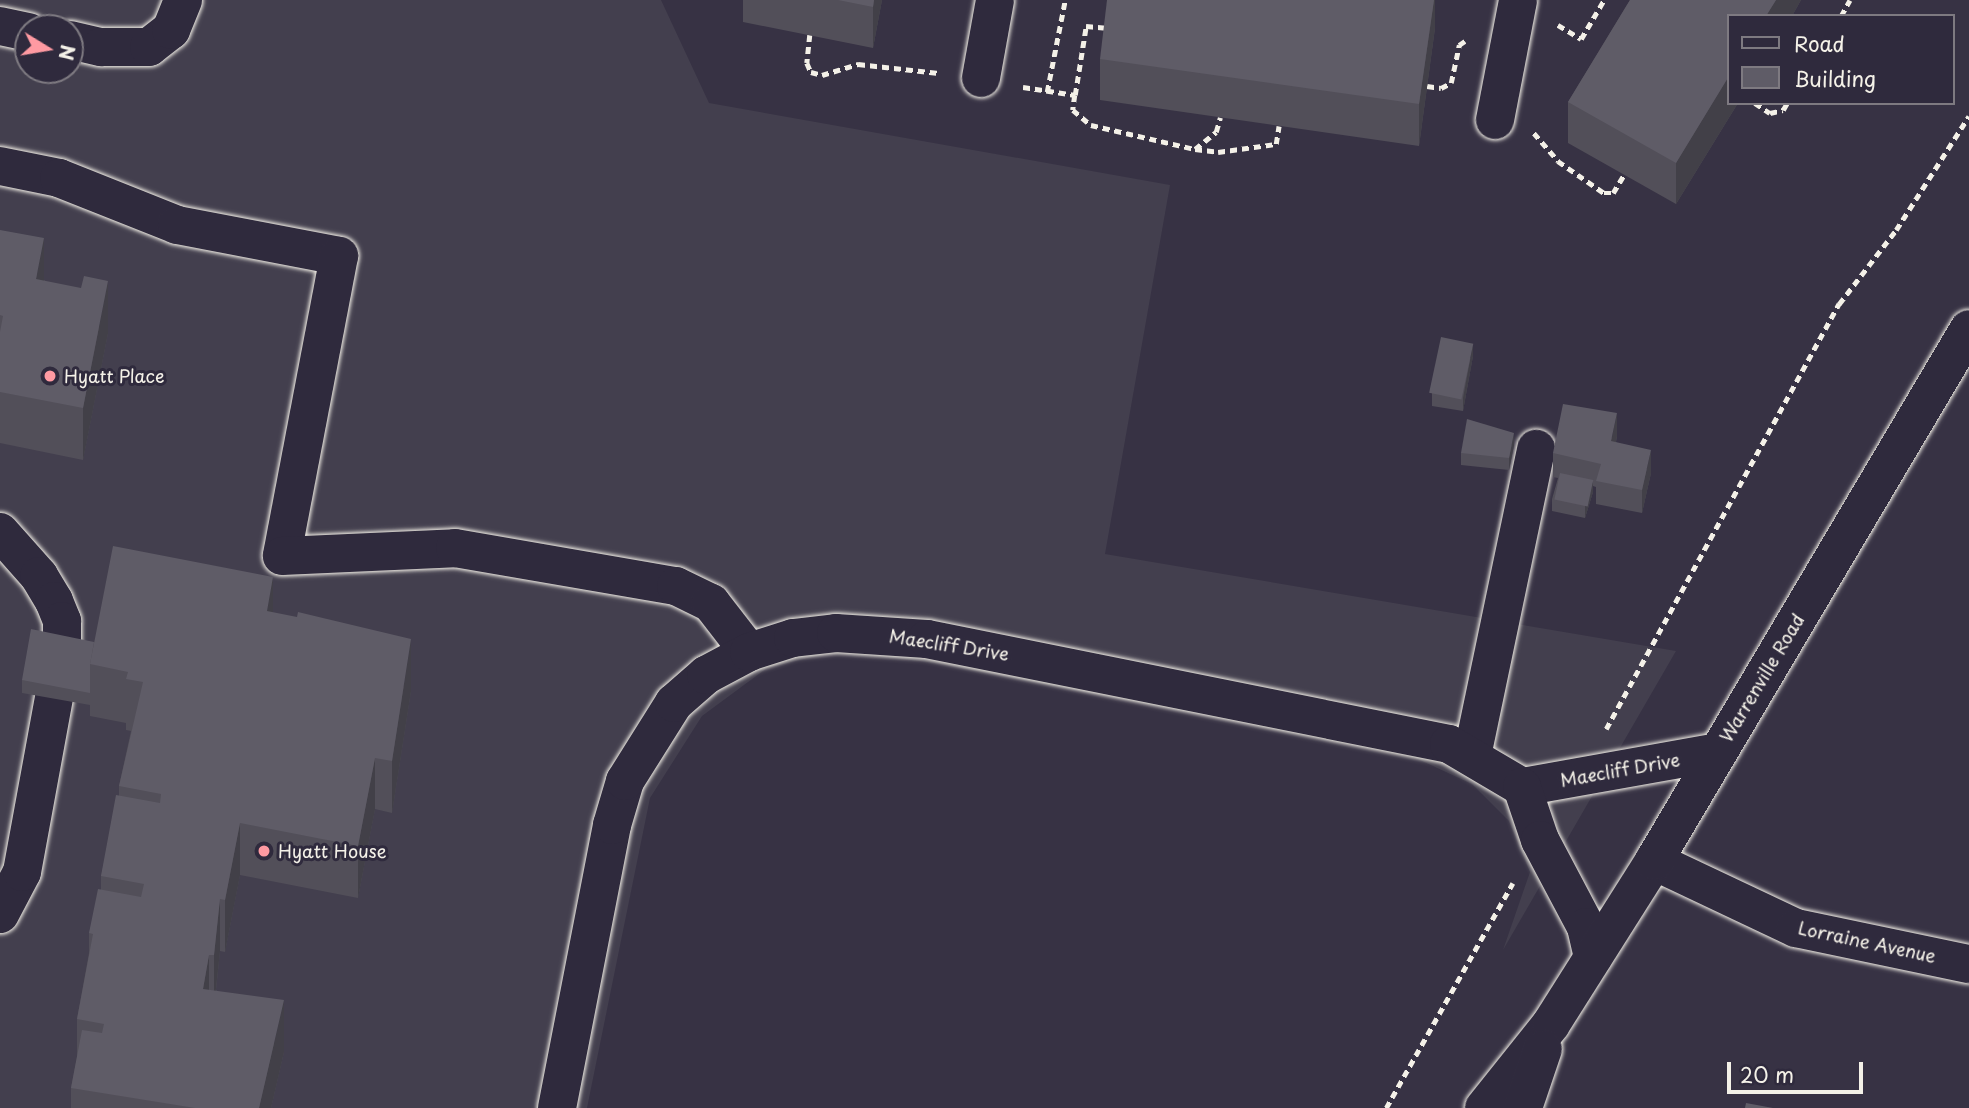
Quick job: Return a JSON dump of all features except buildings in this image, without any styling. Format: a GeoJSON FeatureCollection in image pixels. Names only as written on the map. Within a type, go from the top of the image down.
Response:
{"type":"FeatureCollection","features":[{"type":"Feature","properties":{"kind":"street"},"geometry":{"type":"LineString","coordinates":[[84,42],[111,47],[149,47],[171,30],[183,0]]}},
{"type":"Feature","properties":{"kind":"street"},"geometry":{"type":"LineString","coordinates":[[981,78],[995,0]]}},
{"type":"Feature","properties":{"kind":"street"},"geometry":{"type":"LineString","coordinates":[[1510,123],[1533,9]]}},
{"type":"Feature","properties":{"kind":"street"},"geometry":{"type":"LineString","coordinates":[[0,166],[59,178],[177,225],[339,256],[282,556],[455,548],[676,586],[711,603],[749,652]]}},
{"type":"Feature","properties":{"kind":"street","name":"Warrenville Road"},"geometry":{"type":"LineString","coordinates":[[1484,1108],[1551,1024],[1654,861],[1969,329]]}},
{"type":"Feature","properties":{"kind":"street"},"geometry":{"type":"LineString","coordinates":[[1472,756],[1536,449]]}},
{"type":"Feature","properties":{"kind":"street"},"geometry":{"type":"LineString","coordinates":[[0,532],[39,576],[54,601],[62,621],[62,648]]}},
{"type":"Feature","properties":{"kind":"street","name":"Maecliff Drive"},"geometry":{"type":"LineString","coordinates":[[557,1108],[612,825],[625,781],[674,703],[706,675],[749,652],[793,638],[836,633],[928,639],[1419,736],[1472,756],[1522,788],[1718,752]]}},
{"type":"Feature","properties":{"kind":"street"},"geometry":{"type":"LineString","coordinates":[[0,914],[22,872],[54,698]]}},
{"type":"Feature","properties":{"kind":"street"},"geometry":{"type":"LineString","coordinates":[[1522,788],[1540,840],[1586,927],[1593,957]]}},
{"type":"Feature","properties":{"kind":"street","name":"Lorraine Avenue"},"geometry":{"type":"LineString","coordinates":[[1654,861],[1796,928],[1969,964]]}},
{"type":"Feature","properties":{"kind":"street","name":"Warrenville Road"},"geometry":{"type":"LineString","coordinates":[[1523,1108],[1551,1024]]}},
{"type":"Feature","properties":{"kind":"path"},"geometry":{"type":"LineString","coordinates":[[1047,92],[1065,0]]}},
{"type":"Feature","properties":{"kind":"path"},"geometry":{"type":"LineString","coordinates":[[1533,9],[1581,39],[1604,0]]}},
{"type":"Feature","properties":{"kind":"path"},"geometry":{"type":"LineString","coordinates":[[1109,28],[1086,26],[1073,110],[1091,125],[1218,152],[1276,144],[1279,126]]}},
{"type":"Feature","properties":{"kind":"path"},"geometry":{"type":"LineString","coordinates":[[810,35],[807,63],[811,72],[822,75],[858,64],[981,78],[1075,95]]}},
{"type":"Feature","properties":{"kind":"path"},"geometry":{"type":"LineString","coordinates":[[1427,86],[1441,88],[1451,83],[1459,45],[1474,42]]}},
{"type":"Feature","properties":{"kind":"path"},"geometry":{"type":"LineString","coordinates":[[1758,105],[1770,113],[1783,110],[1786,105]]}},
{"type":"Feature","properties":{"kind":"path"},"geometry":{"type":"LineString","coordinates":[[1601,739],[1839,304],[1896,230],[1969,116]]}},
{"type":"Feature","properties":{"kind":"path"},"geometry":{"type":"LineString","coordinates":[[1195,149],[1216,132],[1220,118]]}},
{"type":"Feature","properties":{"kind":"path"},"geometry":{"type":"LineString","coordinates":[[1510,123],[1544,141],[1558,162],[1604,193],[1613,193],[1624,175]]}},
{"type":"Feature","properties":{"kind":"path"},"geometry":{"type":"LineString","coordinates":[[1386,1108],[1514,879]]}},
{"type":"Feature","properties":{"kind":"shaded area"},"geometry":{"type":"Polygon","coordinates":[[[0,0],[661,0],[709,103],[1170,185],[1105,554],[1676,651],[1503,950],[1530,872],[1509,821],[1472,784],[1407,754],[935,663],[837,651],[767,668],[702,716],[650,798],[587,1108],[0,1108],[0,0]]]}},
{"type":"Feature","properties":{"kind":"place","name":"Hyatt Place"},"geometry":{"type":"Point","coordinates":[50,376]}},
{"type":"Feature","properties":{"kind":"place","name":"Hyatt House"},"geometry":{"type":"Point","coordinates":[264,851]}}]}
